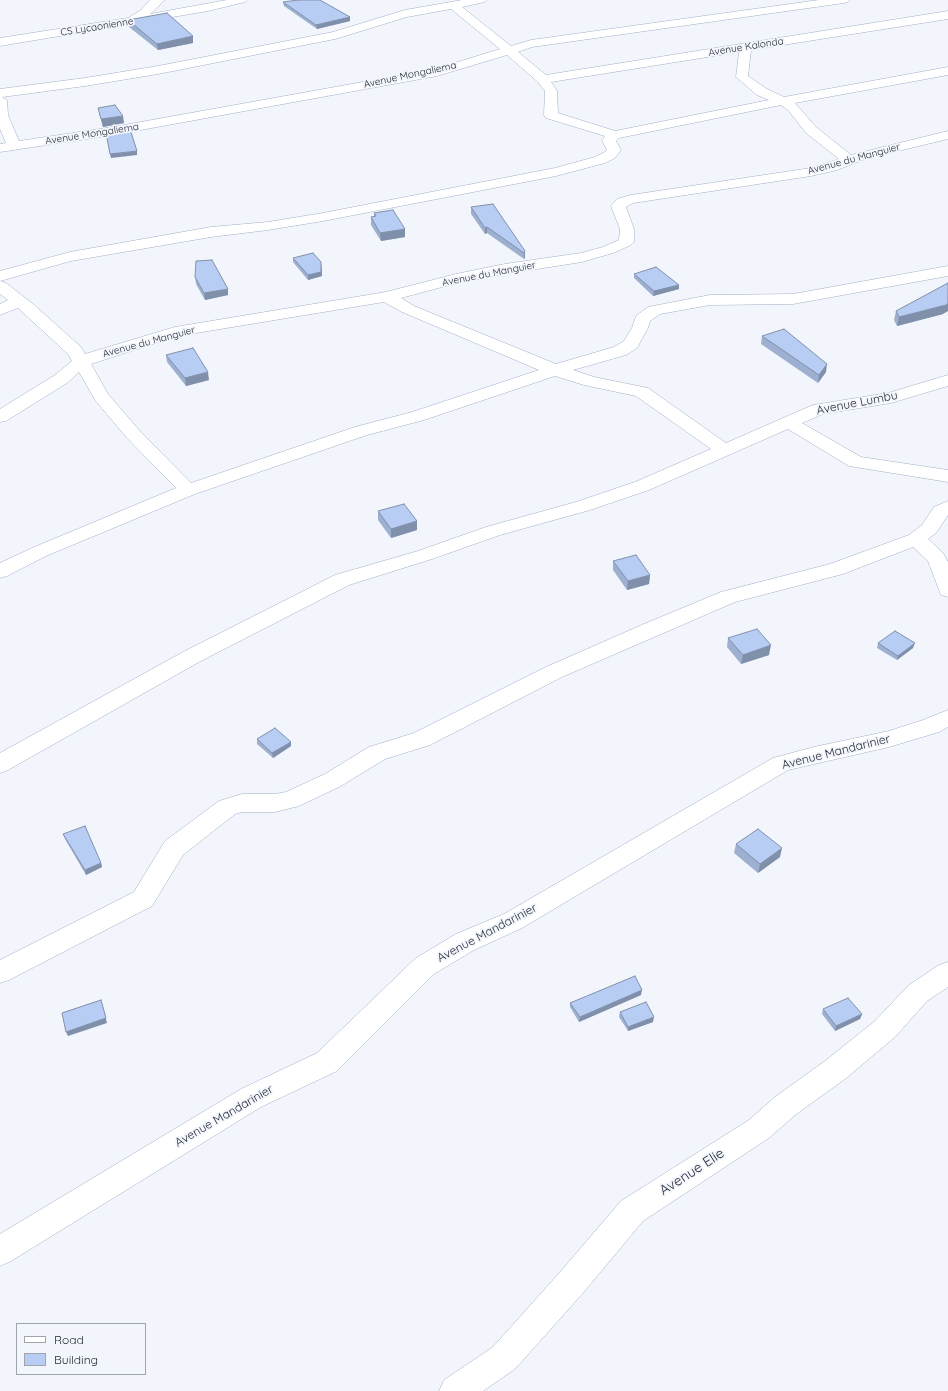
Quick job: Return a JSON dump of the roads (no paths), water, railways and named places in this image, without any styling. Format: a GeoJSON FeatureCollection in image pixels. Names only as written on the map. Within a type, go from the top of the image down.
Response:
{"type":"FeatureCollection","features":[{"type":"Feature","properties":{"kind":"street"},"geometry":{"type":"LineString","coordinates":[[128,22],[159,0]]}},
{"type":"Feature","properties":{"kind":"street","name":"CS Lycaonienne"},"geometry":{"type":"LineString","coordinates":[[0,42],[128,22],[208,8],[241,0]]}},
{"type":"Feature","properties":{"kind":"street"},"geometry":{"type":"LineString","coordinates":[[0,92],[85,82],[158,70],[335,35],[405,14],[481,0]]}},
{"type":"Feature","properties":{"kind":"street","name":"Avenue Mongaliema"},"geometry":{"type":"LineString","coordinates":[[0,148],[189,118],[437,72],[531,44],[844,0]]}},
{"type":"Feature","properties":{"kind":"street"},"geometry":{"type":"LineString","coordinates":[[453,5],[510,50],[543,79],[551,92],[551,115],[614,135],[783,101],[948,71]]}},
{"type":"Feature","properties":{"kind":"street","name":"Avenue Kalonda"},"geometry":{"type":"LineString","coordinates":[[543,79],[948,15]]}},
{"type":"Feature","properties":{"kind":"street"},"geometry":{"type":"LineString","coordinates":[[744,47],[745,54],[742,77],[762,92],[793,107],[811,130],[849,160]]}},
{"type":"Feature","properties":{"kind":"street"},"geometry":{"type":"LineString","coordinates":[[0,100],[1,115],[14,146]]}},
{"type":"Feature","properties":{"kind":"street"},"geometry":{"type":"LineString","coordinates":[[0,276],[70,257],[196,235],[323,217],[556,172],[600,160],[610,155],[614,150],[609,140],[614,135]]}},
{"type":"Feature","properties":{"kind":"street","name":"Avenue du Manguier"},"geometry":{"type":"LineString","coordinates":[[0,417],[61,379],[82,361],[175,332],[387,297],[456,279],[505,269],[575,258],[608,250],[626,242],[627,229],[618,206],[622,202],[631,199],[811,172],[860,156],[948,135]]}},
{"type":"Feature","properties":{"kind":"street"},"geometry":{"type":"LineString","coordinates":[[0,571],[38,552],[188,490],[360,431],[418,416],[555,370],[620,351],[631,344],[638,332],[642,319],[654,310],[710,300],[793,299],[948,271]]}},
{"type":"Feature","properties":{"kind":"street"},"geometry":{"type":"LineString","coordinates":[[0,286],[63,338],[82,361],[101,396],[133,434],[188,490]]}},
{"type":"Feature","properties":{"kind":"street"},"geometry":{"type":"LineString","coordinates":[[387,297],[408,310],[555,370],[590,381],[642,392],[724,450]]}},
{"type":"Feature","properties":{"kind":"street"},"geometry":{"type":"LineString","coordinates":[[0,310],[20,301]]}},
{"type":"Feature","properties":{"kind":"street","name":"Avenue Lumbu"},"geometry":{"type":"LineString","coordinates":[[0,764],[191,657],[342,580],[425,555],[492,531],[583,506],[642,486],[819,409],[891,398],[948,380]]}},
{"type":"Feature","properties":{"kind":"street"},"geometry":{"type":"LineString","coordinates":[[788,422],[856,462],[948,476]]}},
{"type":"Feature","properties":{"kind":"street"},"geometry":{"type":"LineString","coordinates":[[0,972],[143,899],[174,848],[227,807],[242,803],[275,803],[291,800],[333,780],[377,753],[422,739],[554,672],[650,629],[728,597],[836,569],[916,539],[929,529],[941,511],[948,507]]}},
{"type":"Feature","properties":{"kind":"street"},"geometry":{"type":"LineString","coordinates":[[916,539],[936,558],[944,574],[948,590]]}},
{"type":"Feature","properties":{"kind":"street","name":"Avenue Mandarinier"},"geometry":{"type":"LineString","coordinates":[[0,1250],[251,1098],[327,1062],[425,966],[465,942],[513,921],[781,764],[814,755],[889,739],[931,726],[948,718]]}},
{"type":"Feature","properties":{"kind":"street","name":"Avenue Elie"},"geometry":{"type":"LineString","coordinates":[[455,1391],[504,1358],[572,1282],[632,1211],[759,1129],[785,1106],[835,1070],[885,1029],[918,992],[948,973]]}}]}
